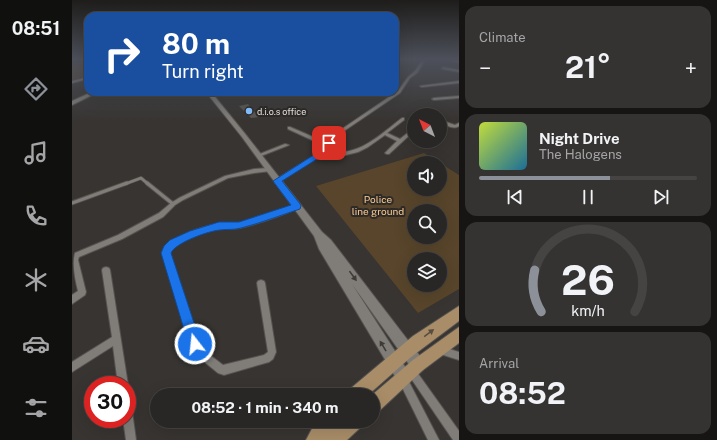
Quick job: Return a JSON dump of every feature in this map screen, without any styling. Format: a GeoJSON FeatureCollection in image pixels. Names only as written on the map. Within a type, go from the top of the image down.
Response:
{"type":"FeatureCollection","features":[{"type":"Feature","properties":{"kind":"main road"},"geometry":{"type":"LineString","coordinates":[[72,83],[83,80]]}},
{"type":"Feature","properties":{"kind":"main road"},"geometry":{"type":"LineString","coordinates":[[72,103],[87,96]]}},
{"type":"Feature","properties":{"kind":"main road"},"geometry":{"type":"LineString","coordinates":[[211,96],[319,235],[328,243],[407,350],[409,373]]}},
{"type":"Feature","properties":{"kind":"main road"},"geometry":{"type":"LineString","coordinates":[[319,235],[322,246],[392,361],[409,373]]}},
{"type":"Feature","properties":{"kind":"main road"},"geometry":{"type":"LineString","coordinates":[[363,388],[392,361],[440,325],[459,313]]}},
{"type":"Feature","properties":{"kind":"main road"},"geometry":{"type":"LineString","coordinates":[[380,399],[409,373],[459,334]]}},
{"type":"Feature","properties":{"kind":"main road"},"geometry":{"type":"LineString","coordinates":[[315,440],[321,428]]}},
{"type":"Feature","properties":{"kind":"main road"},"geometry":{"type":"LineString","coordinates":[[333,440],[347,428]]}},
{"type":"Feature","properties":{"kind":"street"},"geometry":{"type":"LineString","coordinates":[[399,92],[408,80]]}},
{"type":"Feature","properties":{"kind":"street"},"geometry":{"type":"LineString","coordinates":[[422,86],[459,82]]}},
{"type":"Feature","properties":{"kind":"street"},"geometry":{"type":"LineString","coordinates":[[277,181],[322,152],[340,132],[393,96]]}},
{"type":"Feature","properties":{"kind":"street"},"geometry":{"type":"LineString","coordinates":[[434,99],[459,98]]}},
{"type":"Feature","properties":{"kind":"street"},"geometry":{"type":"LineString","coordinates":[[322,152],[338,154],[363,149],[403,119]]}},
{"type":"Feature","properties":{"kind":"street"},"geometry":{"type":"LineString","coordinates":[[447,124],[454,127],[459,124]]}},
{"type":"Feature","properties":{"kind":"street"},"geometry":{"type":"LineString","coordinates":[[290,128],[327,145]]}},
{"type":"Feature","properties":{"kind":"street"},"geometry":{"type":"LineString","coordinates":[[384,133],[400,141]]}},
{"type":"Feature","properties":{"kind":"street"},"geometry":{"type":"LineString","coordinates":[[387,153],[407,135]]}},
{"type":"Feature","properties":{"kind":"street"},"geometry":{"type":"LineString","coordinates":[[259,156],[287,145]]}},
{"type":"Feature","properties":{"kind":"street"},"geometry":{"type":"LineString","coordinates":[[72,300],[82,292],[74,260],[76,257],[120,237],[164,212],[173,204],[231,176],[254,171],[269,170]]}},
{"type":"Feature","properties":{"kind":"street"},"geometry":{"type":"LineString","coordinates":[[261,283],[272,352],[270,356],[266,358],[221,370],[199,352],[195,344],[166,253],[167,248],[174,243],[194,234],[219,226],[239,225],[297,206]]}},
{"type":"Feature","properties":{"kind":"street"},"geometry":{"type":"LineString","coordinates":[[106,270],[122,376]]}},
{"type":"Feature","properties":{"kind":"street"},"geometry":{"type":"LineString","coordinates":[[72,367],[116,338]]}},
{"type":"Feature","properties":{"kind":"street"},"geometry":{"type":"LineString","coordinates":[[439,350],[459,356]]}},
{"type":"Feature","properties":{"kind":"street"},"geometry":{"type":"LineString","coordinates":[[409,373],[434,440]]}},
{"type":"Feature","properties":{"kind":"street"},"geometry":{"type":"LineString","coordinates":[[409,373],[459,440]]}},
{"type":"Feature","properties":{"kind":"street"},"geometry":{"type":"LineString","coordinates":[[129,428],[131,440]]}},
{"type":"Feature","properties":{"kind":"lane"},"geometry":{"type":"LineString","coordinates":[[72,203],[141,178],[173,204]]}},
{"type":"Feature","properties":{"kind":"green space","name":"Police line ground"},"geometry":{"type":"Polygon","coordinates":[[[424,153],[429,156],[414,156],[424,153]]]}},
{"type":"Feature","properties":{"kind":"green space","name":"Police line ground"},"geometry":{"type":"Polygon","coordinates":[[[407,158],[407,196],[447,196],[447,167],[459,175],[459,289],[418,313],[316,186],[407,158]]]}},
{"type":"Feature","properties":{"kind":"building","name":"d.i.o.s office"},"geometry":{"type":"Polygon","coordinates":[[[248,104],[259,117],[251,118],[239,106],[248,104]]]}},
{"type":"Feature","properties":{"kind":"place","name":"d.i.o.s office"},"geometry":{"type":"Point","coordinates":[249,111]}},
{"type":"Feature","properties":{"kind":"route"},"geometry":{"type":"LineString","coordinates":[[195,344],[166,253],[167,248],[174,243],[194,234],[219,226],[236,226],[282,213],[297,206],[277,181],[322,152],[329,143]]}}]}
